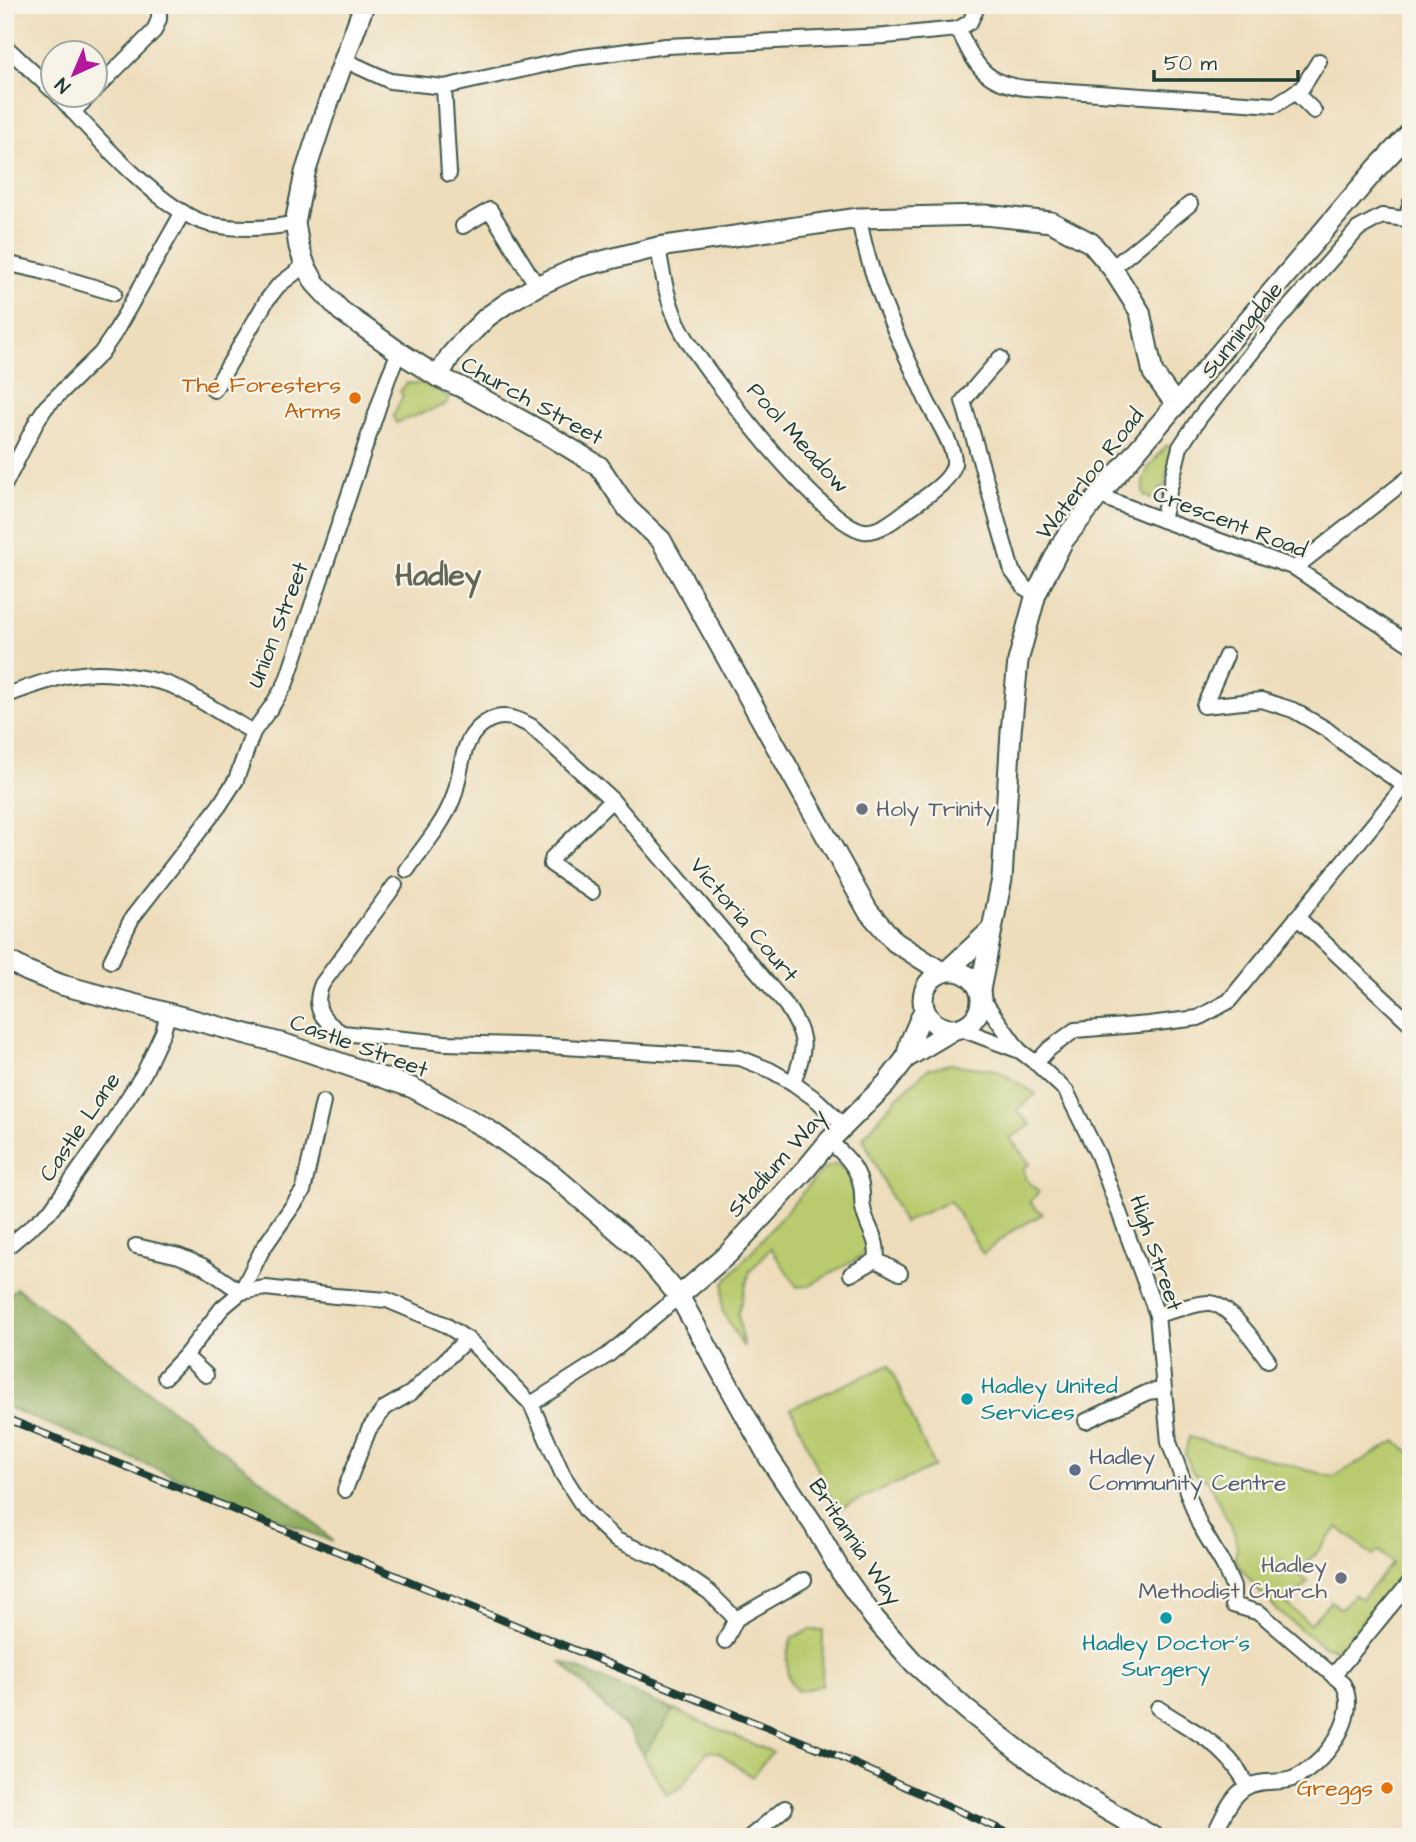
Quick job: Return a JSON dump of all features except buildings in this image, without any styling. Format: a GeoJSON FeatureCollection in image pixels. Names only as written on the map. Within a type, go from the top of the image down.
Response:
{"type":"FeatureCollection","features":[{"type":"Feature","properties":{"kind":"street"},"geometry":{"type":"LineString","coordinates":[[108,78],[154,31],[159,19],[159,5]]}},
{"type":"Feature","properties":{"kind":"street","name":"Church Street"},"geometry":{"type":"LineString","coordinates":[[364,5],[305,173],[295,223],[299,247],[315,283],[341,311],[399,352],[438,377],[539,429],[599,466],[628,509],[661,540],[868,911],[895,942],[945,972]]}},
{"type":"Feature","properties":{"kind":"street"},"geometry":{"type":"LineString","coordinates":[[344,61],[390,81],[444,87],[575,58],[666,46],[885,36],[958,29],[970,22],[978,5]]}},
{"type":"Feature","properties":{"kind":"street"},"geometry":{"type":"LineString","coordinates":[[958,29],[973,60],[989,77],[1006,86],[1275,105],[1302,88],[1319,61]]}},
{"type":"Feature","properties":{"kind":"street"},"geometry":{"type":"LineString","coordinates":[[5,46],[38,77]]}},
{"type":"Feature","properties":{"kind":"street"},"geometry":{"type":"LineString","coordinates":[[444,87],[449,174]]}},
{"type":"Feature","properties":{"kind":"street"},"geometry":{"type":"LineString","coordinates":[[1295,92],[1314,111]]}},
{"type":"Feature","properties":{"kind":"street"},"geometry":{"type":"LineString","coordinates":[[70,108],[144,183],[183,212],[207,223],[231,226],[277,227],[295,223]]}},
{"type":"Feature","properties":{"kind":"street"},"geometry":{"type":"LineString","coordinates":[[74,112],[78,108]]}},
{"type":"Feature","properties":{"kind":"street","name":"Waterloo Road"},"geometry":{"type":"LineString","coordinates":[[981,993],[1002,879],[1018,661],[1036,594],[1063,541],[1100,494],[1377,168],[1411,132]]}},
{"type":"Feature","properties":{"kind":"street","name":"Sunningdale"},"geometry":{"type":"LineString","coordinates":[[1162,520],[1180,447],[1200,417],[1277,321],[1358,229],[1382,216],[1408,221],[1411,202]]}},
{"type":"Feature","properties":{"kind":"street"},"geometry":{"type":"LineString","coordinates":[[1112,268],[1190,204]]}},
{"type":"Feature","properties":{"kind":"street"},"geometry":{"type":"LineString","coordinates":[[463,226],[491,209],[537,286]]}},
{"type":"Feature","properties":{"kind":"street"},"geometry":{"type":"LineString","coordinates":[[5,484],[46,407],[101,353],[114,334],[183,212]]}},
{"type":"Feature","properties":{"kind":"street"},"geometry":{"type":"LineString","coordinates":[[438,377],[450,356],[488,317],[537,286],[579,267],[658,247],[859,218],[985,215],[1051,222],[1091,243],[1112,268],[1140,312],[1153,373],[1169,395],[1178,402]]}},
{"type":"Feature","properties":{"kind":"street","name":"Pool Meadow"},"geometry":{"type":"LineString","coordinates":[[658,247],[666,291],[674,312],[704,365],[789,471],[837,517],[866,532],[891,522],[938,487],[949,477],[954,465],[952,450],[925,398],[884,303],[866,253],[859,218]]}},
{"type":"Feature","properties":{"kind":"street"},"geometry":{"type":"LineString","coordinates":[[5,263],[114,293]]}},
{"type":"Feature","properties":{"kind":"street"},"geometry":{"type":"LineString","coordinates":[[214,390],[267,300],[278,286],[305,265]]}},
{"type":"Feature","properties":{"kind":"street","name":"Union Street"},"geometry":{"type":"LineString","coordinates":[[111,961],[132,918],[236,780],[253,732],[286,683],[370,429],[399,352]]}},
{"type":"Feature","properties":{"kind":"street"},"geometry":{"type":"LineString","coordinates":[[1000,358],[963,401],[1012,571],[1025,588],[1036,594]]}},
{"type":"Feature","properties":{"kind":"street"},"geometry":{"type":"LineString","coordinates":[[1295,568],[1411,476]]}},
{"type":"Feature","properties":{"kind":"street","name":"Crescent Road"},"geometry":{"type":"LineString","coordinates":[[1100,494],[1162,520],[1295,568],[1411,645]]}},
{"type":"Feature","properties":{"kind":"street"},"geometry":{"type":"LineString","coordinates":[[1036,1063],[1049,1049],[1075,1030],[1198,1018],[1229,1001],[1407,781],[1354,751],[1326,729],[1293,710],[1262,700],[1204,706],[1226,656]]}},
{"type":"Feature","properties":{"kind":"street"},"geometry":{"type":"LineString","coordinates":[[5,696],[62,676],[107,672],[158,681],[173,687],[253,732]]}},
{"type":"Feature","properties":{"kind":"street","name":"Victoria Court"},"geometry":{"type":"LineString","coordinates":[[407,870],[452,801],[466,744],[478,728],[496,718],[517,718],[531,726],[612,800],[778,995],[799,1024],[804,1040],[802,1058],[793,1083]]}},
{"type":"Feature","properties":{"kind":"street"},"geometry":{"type":"LineString","coordinates":[[592,892],[551,864],[553,857],[612,800]]}},
{"type":"Feature","properties":{"kind":"street","name":"Castle Street"},"geometry":{"type":"LineString","coordinates":[[395,885],[321,984],[317,996],[319,1011],[329,1024],[342,1033],[444,1043],[549,1046],[740,1058],[793,1083],[818,1101],[844,1126]]}},
{"type":"Feature","properties":{"kind":"street"},"geometry":{"type":"LineString","coordinates":[[1297,918],[1411,1024]]}},
{"type":"Feature","properties":{"kind":"street"},"geometry":{"type":"LineString","coordinates":[[945,972],[961,972],[972,979],[981,993],[981,1007],[977,1016],[970,1024],[957,1029],[941,1028],[930,1021],[922,999],[925,988],[932,978],[945,972],[991,930]]}},
{"type":"Feature","properties":{"kind":"street","name":"Castle Street"},"geometry":{"type":"LineString","coordinates":[[5,959],[62,985],[288,1045],[413,1088],[486,1129],[553,1175],[639,1249],[679,1296]]}},
{"type":"Feature","properties":{"kind":"street","name":"High Street"},"geometry":{"type":"LineString","coordinates":[[981,993],[1020,1051]]}},
{"type":"Feature","properties":{"kind":"street","name":"Stadium Way"},"geometry":{"type":"LineString","coordinates":[[906,1058],[924,1010]]}},
{"type":"Feature","properties":{"kind":"street","name":"Castle Lane"},"geometry":{"type":"LineString","coordinates":[[5,1249],[51,1210],[144,1073],[163,1032],[168,1014]]}},
{"type":"Feature","properties":{"kind":"street","name":"High Street"},"geometry":{"type":"LineString","coordinates":[[957,1029],[1020,1051],[1066,1091],[1098,1156],[1157,1315],[1169,1442],[1199,1524],[1223,1564],[1233,1587],[1233,1605],[1260,1613],[1343,1684],[1346,1690],[1347,1714],[1343,1726],[1323,1757],[1309,1770],[1290,1780],[1248,1786]]}},
{"type":"Feature","properties":{"kind":"street","name":"Stadium Way"},"geometry":{"type":"LineString","coordinates":[[679,1296],[728,1254],[829,1140],[886,1084],[906,1058],[957,1029]]}},
{"type":"Feature","properties":{"kind":"street"},"geometry":{"type":"LineString","coordinates":[[165,1377],[222,1308],[241,1292],[262,1250],[303,1191],[323,1102]]}},
{"type":"Feature","properties":{"kind":"street"},"geometry":{"type":"LineString","coordinates":[[829,1140],[851,1163],[859,1178],[864,1214],[878,1251],[876,1260],[851,1274]]}},
{"type":"Feature","properties":{"kind":"street"},"geometry":{"type":"LineString","coordinates":[[136,1246],[179,1256],[203,1266],[241,1292],[266,1287],[387,1300],[444,1324],[467,1339],[490,1360],[531,1404],[563,1475],[586,1511],[616,1540],[661,1559],[709,1592],[736,1619]]}},
{"type":"Feature","properties":{"kind":"street"},"geometry":{"type":"LineString","coordinates":[[876,1260],[900,1272]]}},
{"type":"Feature","properties":{"kind":"street"},"geometry":{"type":"LineString","coordinates":[[531,1404],[608,1355],[679,1296]]}},
{"type":"Feature","properties":{"kind":"street","name":"Britannia Way"},"geometry":{"type":"LineString","coordinates":[[679,1296],[769,1458],[814,1525],[841,1572],[874,1618],[915,1664],[968,1711],[1058,1781],[1153,1837]]}},
{"type":"Feature","properties":{"kind":"street"},"geometry":{"type":"LineString","coordinates":[[1157,1315],[1209,1303],[1223,1308],[1268,1360]]}},
{"type":"Feature","properties":{"kind":"street"},"geometry":{"type":"LineString","coordinates":[[345,1490],[369,1429],[385,1408],[411,1393],[467,1339]]}},
{"type":"Feature","properties":{"kind":"street"},"geometry":{"type":"LineString","coordinates":[[185,1356],[206,1375]]}},
{"type":"Feature","properties":{"kind":"street"},"geometry":{"type":"LineString","coordinates":[[1086,1421],[1148,1392],[1164,1390]]}},
{"type":"Feature","properties":{"kind":"street"},"geometry":{"type":"LineString","coordinates":[[726,1641],[736,1619],[804,1580]]}},
{"type":"Feature","properties":{"kind":"street"},"geometry":{"type":"LineString","coordinates":[[1333,1676],[1411,1581]]}},
{"type":"Feature","properties":{"kind":"street"},"geometry":{"type":"LineString","coordinates":[[1158,1709],[1224,1753],[1248,1786],[1234,1799],[1213,1837]]}},
{"type":"Feature","properties":{"kind":"street"},"geometry":{"type":"LineString","coordinates":[[750,1837],[785,1808]]}},
{"type":"Feature","properties":{"kind":"green space"},"geometry":{"type":"Polygon","coordinates":[[[407,383],[425,384],[450,398],[445,405],[396,423],[393,416],[403,396],[400,391],[407,383]]]}},
{"type":"Feature","properties":{"kind":"green space"},"geometry":{"type":"Polygon","coordinates":[[[1167,445],[1172,448],[1164,489],[1160,488],[1156,499],[1152,499],[1144,495],[1143,480],[1167,445]]]}},
{"type":"Feature","properties":{"kind":"green space"},"geometry":{"type":"Polygon","coordinates":[[[949,1064],[997,1070],[1036,1094],[1017,1110],[1031,1125],[1010,1138],[1030,1164],[1024,1167],[1025,1178],[1039,1192],[1030,1202],[1043,1214],[1012,1231],[983,1254],[950,1201],[903,1223],[863,1138],[897,1097],[928,1069],[949,1064]]]}},
{"type":"Feature","properties":{"kind":"green space"},"geometry":{"type":"Polygon","coordinates":[[[836,1164],[848,1172],[867,1247],[860,1257],[808,1286],[797,1287],[771,1248],[750,1271],[738,1313],[744,1348],[722,1310],[724,1283],[823,1169],[836,1164]]]}},
{"type":"Feature","properties":{"kind":"green space"},"geometry":{"type":"Polygon","coordinates":[[[17,1288],[306,1515],[333,1542],[5,1406],[5,1298],[17,1288]]]}},
{"type":"Feature","properties":{"kind":"green space"},"geometry":{"type":"Polygon","coordinates":[[[889,1365],[934,1467],[836,1510],[791,1408],[889,1365]]]}},
{"type":"Feature","properties":{"kind":"green space"},"geometry":{"type":"Polygon","coordinates":[[[1189,1437],[1333,1477],[1396,1441],[1411,1453],[1411,1562],[1343,1645],[1336,1649],[1324,1647],[1279,1612],[1234,1559],[1237,1549],[1235,1535],[1208,1481],[1193,1473],[1185,1453],[1189,1437]],[[1338,1527],[1298,1574],[1308,1582],[1288,1605],[1310,1624],[1331,1601],[1341,1609],[1354,1594],[1362,1599],[1392,1563],[1379,1551],[1373,1556],[1338,1527]]]}},
{"type":"Feature","properties":{"kind":"green space"},"geometry":{"type":"Polygon","coordinates":[[[809,1630],[823,1630],[822,1686],[797,1691],[787,1673],[788,1651],[792,1638],[809,1630]]]}},
{"type":"Feature","properties":{"kind":"green space"},"geometry":{"type":"Polygon","coordinates":[[[560,1661],[674,1710],[643,1755],[630,1732],[560,1661]]]}},
{"type":"Feature","properties":{"kind":"green space"},"geometry":{"type":"Polygon","coordinates":[[[674,1710],[772,1752],[752,1777],[718,1752],[707,1751],[682,1787],[667,1795],[643,1755],[674,1710]]]}},
{"type":"Feature","properties":{"kind":"railway"},"geometry":{"type":"LineString","coordinates":[[5,1418],[835,1755],[1017,1837]]}},
{"type":"Feature","properties":{"kind":"place","name":"The Foresters Arms"},"geometry":{"type":"Point","coordinates":[355,398]}},
{"type":"Feature","properties":{"kind":"place","name":"Holy Trinity"},"geometry":{"type":"Point","coordinates":[862,809]}},
{"type":"Feature","properties":{"kind":"place","name":"Hadley United Services"},"geometry":{"type":"Point","coordinates":[967,1399]}},
{"type":"Feature","properties":{"kind":"place","name":"Hadley Community Centre"},"geometry":{"type":"Point","coordinates":[1075,1470]}},
{"type":"Feature","properties":{"kind":"place","name":"Hadley Methodist Church"},"geometry":{"type":"Point","coordinates":[1341,1578]}},
{"type":"Feature","properties":{"kind":"place","name":"Hadley Doctor's Surgery"},"geometry":{"type":"Point","coordinates":[1166,1618]}},
{"type":"Feature","properties":{"kind":"place","name":"Greggs"},"geometry":{"type":"Point","coordinates":[1387,1788]}},
{"type":"Feature","properties":{"kind":"district","name":"Hadley"},"geometry":{"type":"Point","coordinates":[438,576]}}]}
